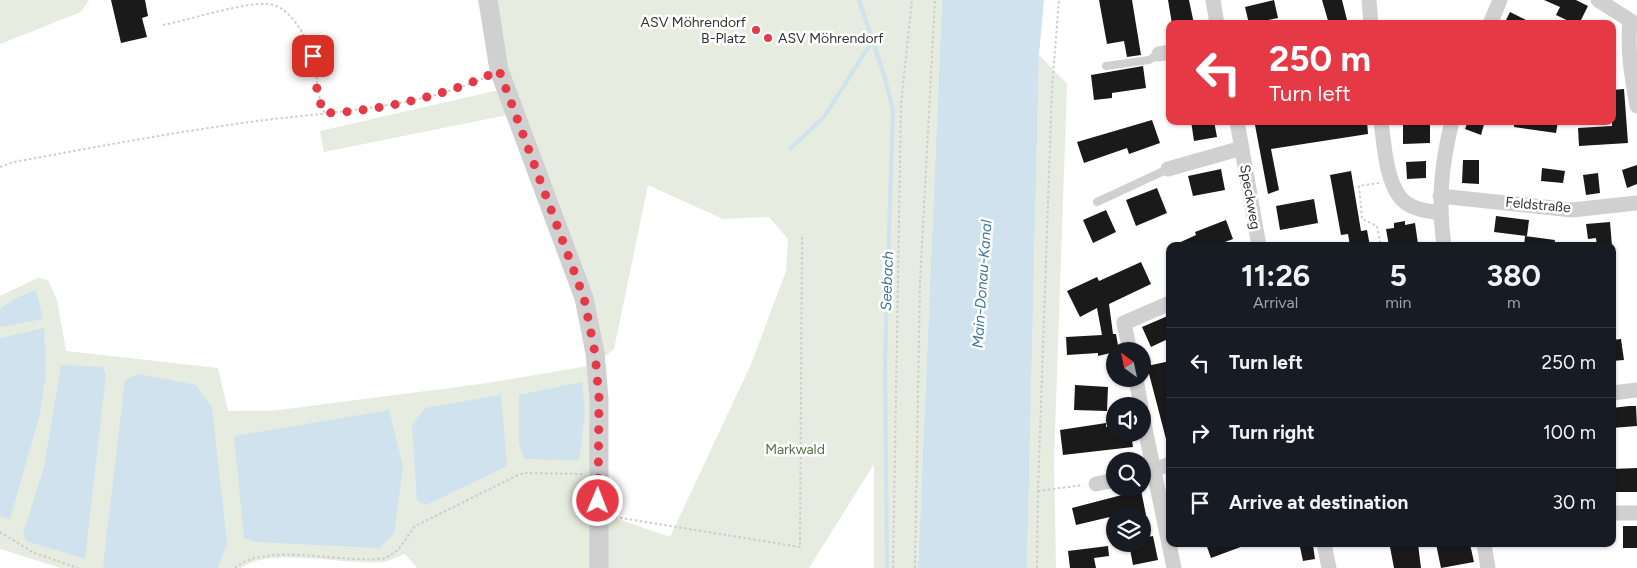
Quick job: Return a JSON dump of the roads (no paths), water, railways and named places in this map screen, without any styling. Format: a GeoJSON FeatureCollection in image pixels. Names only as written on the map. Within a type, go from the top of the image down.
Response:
{"type":"FeatureCollection","features":[{"type":"Feature","properties":{"kind":"street"},"geometry":{"type":"LineString","coordinates":[[488,0],[499,70],[584,298],[595,353],[598,389],[597,515],[599,568]]}},
{"type":"Feature","properties":{"kind":"street"},"geometry":{"type":"LineString","coordinates":[[1213,0],[1216,20]]}},
{"type":"Feature","properties":{"kind":"street"},"geometry":{"type":"LineString","coordinates":[[1369,0],[1371,20]]}},
{"type":"Feature","properties":{"kind":"street"},"geometry":{"type":"LineString","coordinates":[[1492,20],[1500,0]]}},
{"type":"Feature","properties":{"kind":"street"},"geometry":{"type":"LineString","coordinates":[[1598,0],[1634,23],[1629,36],[1632,76],[1637,106]]}},
{"type":"Feature","properties":{"kind":"street","name":"Speckweg"},"geometry":{"type":"LineString","coordinates":[[1238,125],[1258,242]]}},
{"type":"Feature","properties":{"kind":"street"},"geometry":{"type":"LineString","coordinates":[[1382,125],[1391,181],[1405,202],[1422,210],[1440,213]]}},
{"type":"Feature","properties":{"kind":"street"},"geometry":{"type":"LineString","coordinates":[[1444,242],[1440,196],[1444,156],[1451,125]]}},
{"type":"Feature","properties":{"kind":"street","name":"Speckweg"},"geometry":{"type":"LineString","coordinates":[[1168,169],[1242,148]]}},
{"type":"Feature","properties":{"kind":"street","name":"Feldstraße"},"geometry":{"type":"LineString","coordinates":[[1440,196],[1572,210],[1637,204]]}},
{"type":"Feature","properties":{"kind":"street"},"geometry":{"type":"LineString","coordinates":[[1128,342],[1124,323],[1166,306]]}},
{"type":"Feature","properties":{"kind":"street"},"geometry":{"type":"LineString","coordinates":[[1616,393],[1637,390]]}},
{"type":"Feature","properties":{"kind":"street"},"geometry":{"type":"LineString","coordinates":[[1151,472],[1166,466]]}},
{"type":"Feature","properties":{"kind":"street"},"geometry":{"type":"LineString","coordinates":[[1096,484],[1106,482]]}},
{"type":"Feature","properties":{"kind":"street"},"geometry":{"type":"LineString","coordinates":[[1151,484],[1166,539]]}},
{"type":"Feature","properties":{"kind":"street"},"geometry":{"type":"LineString","coordinates":[[1616,513],[1637,513]]}},
{"type":"Feature","properties":{"kind":"street"},"geometry":{"type":"LineString","coordinates":[[1168,547],[1174,568]]}},
{"type":"Feature","properties":{"kind":"street"},"geometry":{"type":"LineString","coordinates":[[1325,547],[1329,568]]}},
{"type":"Feature","properties":{"kind":"street"},"geometry":{"type":"LineString","coordinates":[[1484,547],[1488,568]]}},
{"type":"Feature","properties":{"kind":"lane"},"geometry":{"type":"LineString","coordinates":[[1106,66],[1149,60],[1164,53]]}},
{"type":"Feature","properties":{"kind":"lane"},"geometry":{"type":"LineString","coordinates":[[1097,202],[1168,169]]}},
{"type":"Feature","properties":{"kind":"water","name":"Main-Donau-Kanal"},"geometry":{"type":"Polygon","coordinates":[[[942,0],[1044,0],[1039,55],[1027,568],[918,568],[942,0]]]}},
{"type":"Feature","properties":{"kind":"water"},"geometry":{"type":"Polygon","coordinates":[[[36,290],[43,319],[0,327],[0,309],[16,298],[36,290]]]}},
{"type":"Feature","properties":{"kind":"water"},"geometry":{"type":"Polygon","coordinates":[[[44,328],[46,371],[40,414],[10,519],[0,516],[0,338],[44,328]]]}},
{"type":"Feature","properties":{"kind":"water"},"geometry":{"type":"Polygon","coordinates":[[[61,365],[103,367],[106,375],[85,559],[26,541],[23,534],[44,467],[61,365]]]}},
{"type":"Feature","properties":{"kind":"water"},"geometry":{"type":"Polygon","coordinates":[[[138,374],[196,385],[212,408],[227,543],[218,568],[106,568],[103,566],[125,380],[138,374]]]}},
{"type":"Feature","properties":{"kind":"water"},"geometry":{"type":"Polygon","coordinates":[[[582,382],[585,412],[579,460],[524,459],[519,443],[519,395],[582,382]]]}},
{"type":"Feature","properties":{"kind":"water"},"geometry":{"type":"Polygon","coordinates":[[[501,395],[507,466],[426,505],[417,501],[412,426],[425,408],[501,395]]]}},
{"type":"Feature","properties":{"kind":"water"},"geometry":{"type":"Polygon","coordinates":[[[389,410],[403,467],[394,534],[379,548],[256,542],[244,538],[234,436],[389,410]]]}},
{"type":"Feature","properties":{"kind":"waterway","name":"Seebach"},"geometry":{"type":"LineString","coordinates":[[859,0],[884,75],[893,110],[885,362],[887,568]]}},
{"type":"Feature","properties":{"kind":"waterway"},"geometry":{"type":"LineString","coordinates":[[790,149],[824,117],[873,40]]}},
{"type":"Feature","properties":{"kind":"place","name":"ASV Möhrendorf B-Platz"},"geometry":{"type":"Point","coordinates":[756,30]}},
{"type":"Feature","properties":{"kind":"place","name":"ASV Möhrendorf"},"geometry":{"type":"Point","coordinates":[768,38]}},
{"type":"Feature","properties":{"kind":"park label","name":"Markwald"},"geometry":{"type":"Point","coordinates":[795,449]}}]}
